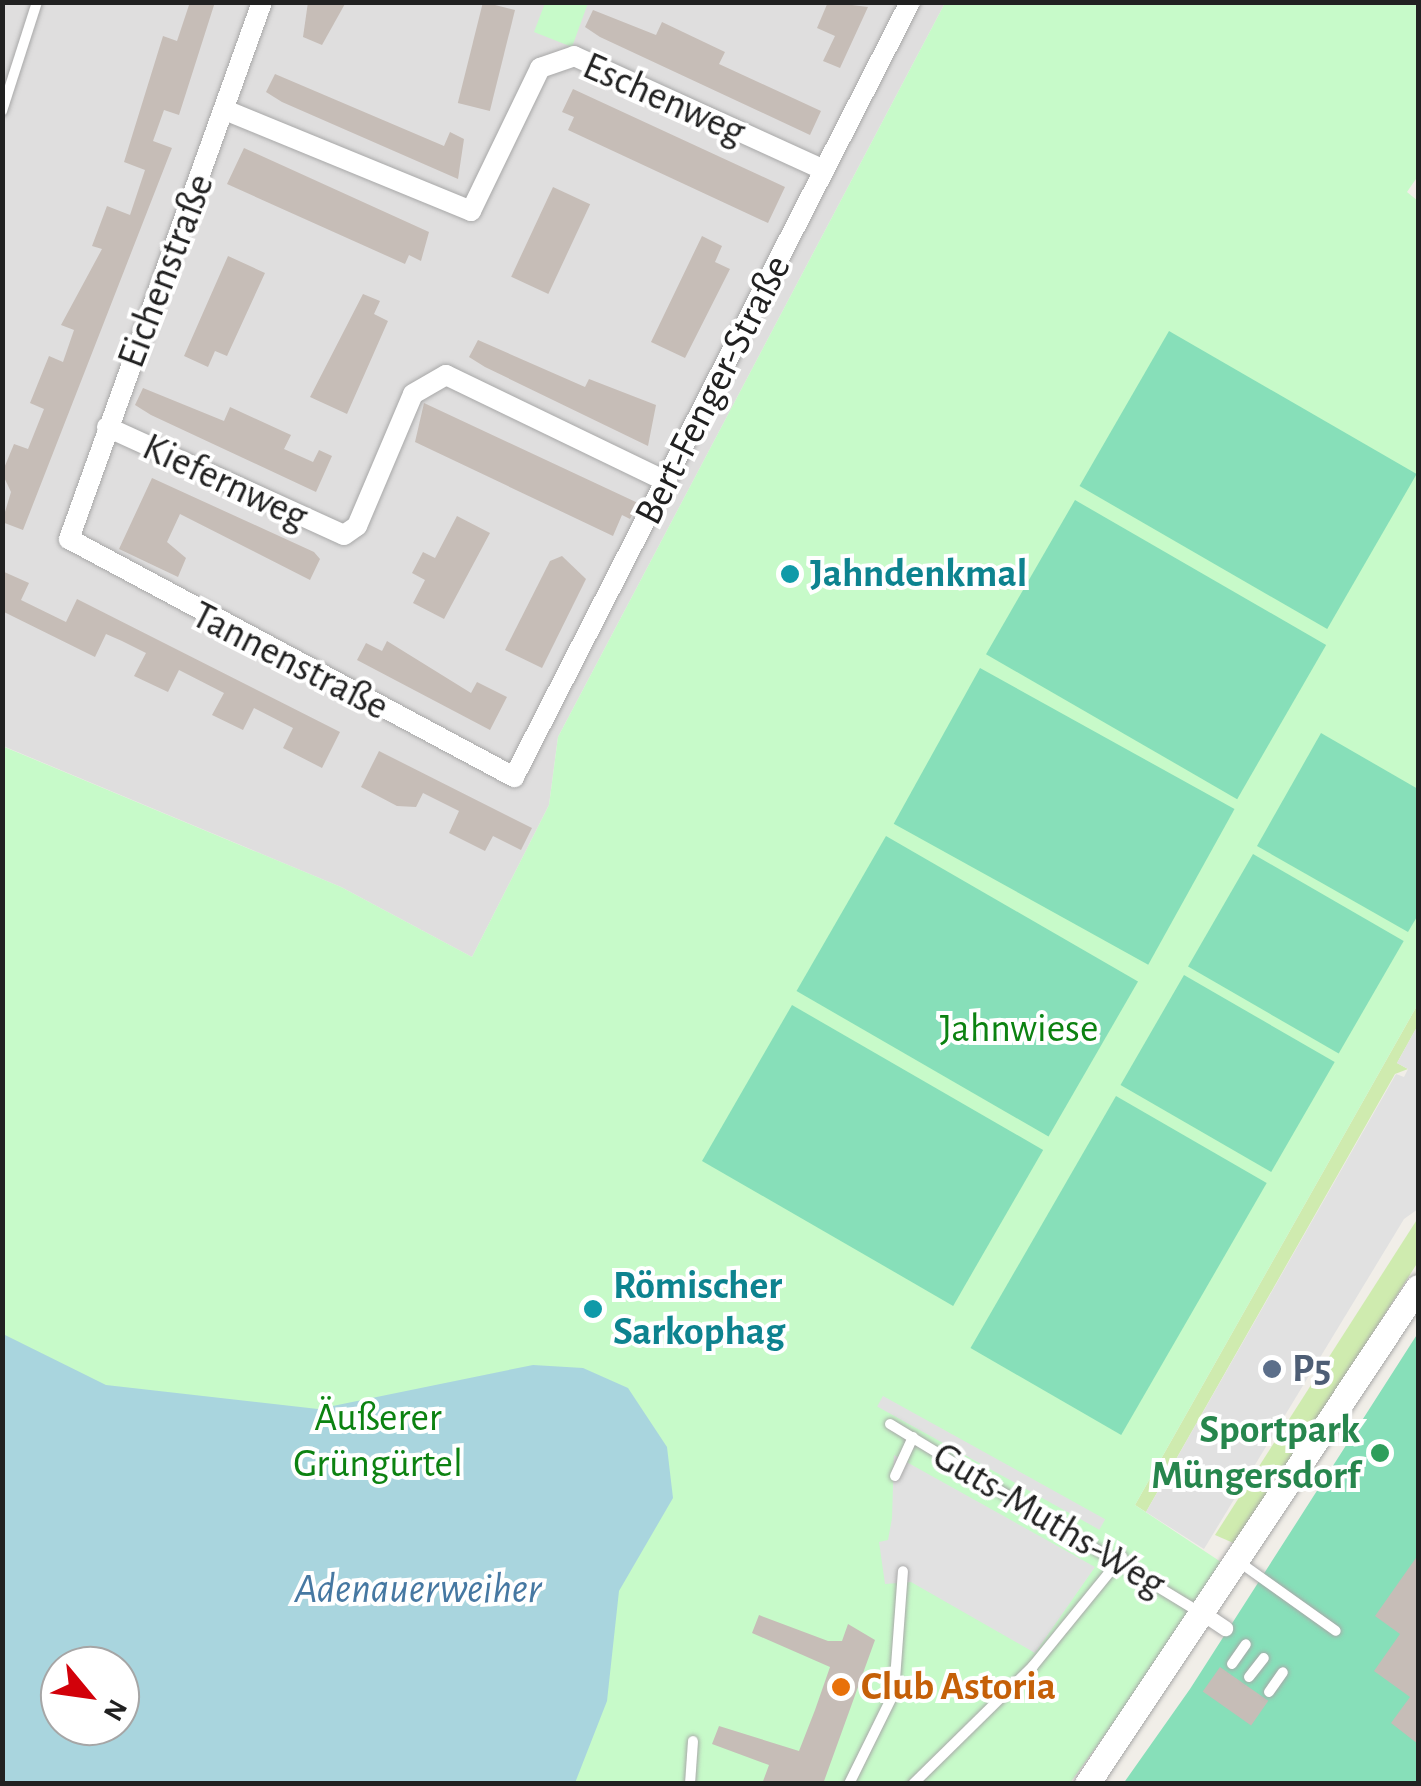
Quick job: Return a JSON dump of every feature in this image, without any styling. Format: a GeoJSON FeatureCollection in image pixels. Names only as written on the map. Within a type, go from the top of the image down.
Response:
{"type":"FeatureCollection","features":[{"type":"Feature","properties":{"kind":"street","name":"Eichenstraße"},"geometry":{"type":"LineString","coordinates":[[69,539],[262,2]]}},
{"type":"Feature","properties":{"kind":"street","name":"Bert-Fenger-Straße"},"geometry":{"type":"LineString","coordinates":[[514,777],[910,2]]}},
{"type":"Feature","properties":{"kind":"street","name":"Eschenweg"},"geometry":{"type":"LineString","coordinates":[[225,110],[471,211],[540,68],[562,56],[824,170]]}},
{"type":"Feature","properties":{"kind":"street","name":"Kiefernweg"},"geometry":{"type":"LineString","coordinates":[[107,427],[344,535],[357,526],[413,394],[430,376],[446,375],[667,482]]}},
{"type":"Feature","properties":{"kind":"street","name":"Tannenstraße"},"geometry":{"type":"LineString","coordinates":[[69,539],[514,777]]}},
{"type":"Feature","properties":{"kind":"street"},"geometry":{"type":"LineString","coordinates":[[1087,1784],[1216,1622],[1242,1564],[1418,1287]]}},
{"type":"Feature","properties":{"kind":"lane"},"geometry":{"type":"LineString","coordinates":[[2,111],[37,2]]}},
{"type":"Feature","properties":{"kind":"lane","name":"Guts-Muths-Weg"},"geometry":{"type":"LineString","coordinates":[[890,1424],[1122,1557],[1216,1622]]}},
{"type":"Feature","properties":{"kind":"lane"},"geometry":{"type":"LineString","coordinates":[[895,1476],[913,1437]]}},
{"type":"Feature","properties":{"kind":"lane"},"geometry":{"type":"LineString","coordinates":[[913,1784],[1033,1666],[1089,1589],[1122,1557]]}},
{"type":"Feature","properties":{"kind":"lane"},"geometry":{"type":"LineString","coordinates":[[1242,1564],[1336,1631]]}},
{"type":"Feature","properties":{"kind":"lane"},"geometry":{"type":"LineString","coordinates":[[848,1784],[894,1693],[903,1571]]}},
{"type":"Feature","properties":{"kind":"lane"},"geometry":{"type":"LineString","coordinates":[[1232,1664],[1246,1644]]}},
{"type":"Feature","properties":{"kind":"lane"},"geometry":{"type":"LineString","coordinates":[[1249,1677],[1264,1658]]}},
{"type":"Feature","properties":{"kind":"lane"},"geometry":{"type":"LineString","coordinates":[[1269,1692],[1283,1672]]}},
{"type":"Feature","properties":{"kind":"lane"},"geometry":{"type":"LineString","coordinates":[[690,1784],[693,1741]]}},
{"type":"Feature","properties":{"kind":"shaded area"},"geometry":{"type":"Polygon","coordinates":[[[2,3],[945,3],[558,737],[549,805],[472,957],[341,887],[3,746],[2,3]]]}},
{"type":"Feature","properties":{"kind":"shaded area","name":"P5"},"geometry":{"type":"Polygon","coordinates":[[[1418,1025],[1418,1209],[1404,1219],[1204,1549],[1146,1512],[1396,1074],[1404,1077],[1408,1069],[1397,1063],[1418,1025]]]}},
{"type":"Feature","properties":{"kind":"shaded area"},"geometry":{"type":"Polygon","coordinates":[[[883,1396],[1105,1519],[1099,1530],[877,1406],[883,1396]]]}},
{"type":"Feature","properties":{"kind":"shaded area"},"geometry":{"type":"Polygon","coordinates":[[[894,1455],[1095,1567],[1035,1653],[911,1582],[885,1584],[879,1542],[888,1540],[892,1518],[894,1455]]]}},
{"type":"Feature","properties":{"kind":"green space"},"geometry":{"type":"Polygon","coordinates":[[[545,3],[588,3],[572,47],[534,32],[545,3]]]}},
{"type":"Feature","properties":{"kind":"green space","name":"Äußerer Grüngürtel"},"geometry":{"type":"Polygon","coordinates":[[[945,3],[1418,3],[1418,176],[1407,192],[1418,201],[1418,1004],[1135,1505],[1227,1566],[1070,1783],[3,1783],[2,746],[341,887],[472,957],[549,805],[558,737],[945,3]]]}},
{"type":"Feature","properties":{"kind":"green space"},"geometry":{"type":"Polygon","coordinates":[[[1169,331],[1417,474],[1327,629],[1080,486],[1169,331]]]}},
{"type":"Feature","properties":{"kind":"green space"},"geometry":{"type":"Polygon","coordinates":[[[1075,500],[1326,645],[1237,799],[986,654],[1075,500]]]}},
{"type":"Feature","properties":{"kind":"green space"},"geometry":{"type":"Polygon","coordinates":[[[980,668],[1235,809],[1148,965],[894,824],[980,668]]]}},
{"type":"Feature","properties":{"kind":"green space"},"geometry":{"type":"Polygon","coordinates":[[[1321,733],[1418,789],[1418,915],[1408,932],[1257,846],[1321,733]]]}},
{"type":"Feature","properties":{"kind":"green space","name":"Jahnwiese"},"geometry":{"type":"Polygon","coordinates":[[[886,836],[1138,982],[1049,1137],[796,991],[886,836]]]}},
{"type":"Feature","properties":{"kind":"green space"},"geometry":{"type":"Polygon","coordinates":[[[1253,854],[1404,941],[1339,1054],[1188,967],[1253,854]]]}},
{"type":"Feature","properties":{"kind":"green space"},"geometry":{"type":"Polygon","coordinates":[[[1184,975],[1335,1062],[1271,1172],[1120,1085],[1184,975]]]}},
{"type":"Feature","properties":{"kind":"green space"},"geometry":{"type":"Polygon","coordinates":[[[1418,1004],[1418,1025],[1397,1063],[1408,1069],[1395,1074],[1146,1512],[1135,1505],[1418,1004]]]}},
{"type":"Feature","properties":{"kind":"green space"},"geometry":{"type":"Polygon","coordinates":[[[792,1005],[1043,1150],[953,1306],[702,1161],[792,1005]]]}},
{"type":"Feature","properties":{"kind":"green space"},"geometry":{"type":"Polygon","coordinates":[[[1116,1096],[1267,1183],[1121,1435],[970,1348],[1116,1096]]]}},
{"type":"Feature","properties":{"kind":"green space"},"geometry":{"type":"Polygon","coordinates":[[[1418,1218],[1418,1262],[1238,1545],[1215,1535],[1418,1218]]]}},
{"type":"Feature","properties":{"kind":"green space","name":"Sportpark Müngersdorf"},"geometry":{"type":"Polygon","coordinates":[[[1418,1333],[1418,1783],[1123,1784],[1190,1689],[1418,1333]]]}},
{"type":"Feature","properties":{"kind":"water","name":"Adenauerweiher"},"geometry":{"type":"Polygon","coordinates":[[[3,1334],[106,1385],[318,1409],[533,1365],[583,1368],[628,1388],[667,1447],[673,1498],[619,1591],[607,1701],[575,1783],[3,1783],[3,1334]]]}},
{"type":"Feature","properties":{"kind":"building"},"geometry":{"type":"Polygon","coordinates":[[[190,2],[215,2],[179,115],[164,110],[153,141],[172,148],[23,530],[2,522],[11,492],[2,473],[14,444],[28,449],[44,409],[30,403],[49,356],[63,362],[74,330],[61,325],[102,249],[92,246],[107,206],[130,215],[145,170],[124,162],[163,36],[177,41],[190,2]]]}},
{"type":"Feature","properties":{"kind":"building"},"geometry":{"type":"Polygon","coordinates":[[[308,2],[346,2],[322,45],[303,37],[308,2]]]}},
{"type":"Feature","properties":{"kind":"building"},"geometry":{"type":"Polygon","coordinates":[[[483,2],[515,10],[490,111],[458,103],[483,2]]]}},
{"type":"Feature","properties":{"kind":"building"},"geometry":{"type":"Polygon","coordinates":[[[828,2],[868,7],[840,68],[823,61],[835,36],[817,28],[828,2]]]}},
{"type":"Feature","properties":{"kind":"building"},"geometry":{"type":"Polygon","coordinates":[[[593,10],[656,35],[662,22],[725,52],[719,64],[821,111],[810,135],[600,37],[585,27],[593,10]]]}},
{"type":"Feature","properties":{"kind":"building"},"geometry":{"type":"Polygon","coordinates":[[[275,74],[444,146],[450,132],[464,139],[458,179],[282,102],[266,92],[275,74]]]}},
{"type":"Feature","properties":{"kind":"building"},"geometry":{"type":"Polygon","coordinates":[[[573,89],[785,187],[768,223],[568,130],[574,117],[562,112],[573,89]]]}},
{"type":"Feature","properties":{"kind":"building"},"geometry":{"type":"Polygon","coordinates":[[[244,148],[429,232],[421,261],[409,255],[405,264],[227,184],[244,148]]]}},
{"type":"Feature","properties":{"kind":"building"},"geometry":{"type":"Polygon","coordinates":[[[553,187],[590,204],[548,294],[511,277],[553,187]]]}},
{"type":"Feature","properties":{"kind":"building"},"geometry":{"type":"Polygon","coordinates":[[[702,236],[722,246],[715,262],[730,269],[685,358],[651,342],[702,236]]]}},
{"type":"Feature","properties":{"kind":"building"},"geometry":{"type":"Polygon","coordinates":[[[228,256],[265,273],[227,356],[215,351],[208,367],[184,356],[228,256]]]}},
{"type":"Feature","properties":{"kind":"building"},"geometry":{"type":"Polygon","coordinates":[[[363,294],[380,301],[374,314],[388,321],[347,414],[310,397],[363,294]]]}},
{"type":"Feature","properties":{"kind":"building"},"geometry":{"type":"Polygon","coordinates":[[[478,340],[585,387],[589,379],[656,405],[648,446],[485,367],[469,357],[478,340]]]}},
{"type":"Feature","properties":{"kind":"building"},"geometry":{"type":"Polygon","coordinates":[[[143,388],[224,421],[230,407],[291,435],[284,449],[313,462],[319,450],[332,456],[316,492],[151,415],[135,405],[143,388]]]}},
{"type":"Feature","properties":{"kind":"building"},"geometry":{"type":"Polygon","coordinates":[[[424,403],[638,503],[630,519],[622,515],[613,536],[415,442],[424,403]]]}},
{"type":"Feature","properties":{"kind":"building"},"geometry":{"type":"Polygon","coordinates":[[[152,478],[314,552],[320,559],[310,580],[180,514],[167,542],[186,558],[178,577],[119,549],[152,478]]]}},
{"type":"Feature","properties":{"kind":"building"},"geometry":{"type":"Polygon","coordinates":[[[457,516],[490,533],[444,619],[413,603],[425,580],[412,573],[423,552],[435,558],[457,516]]]}},
{"type":"Feature","properties":{"kind":"building"},"geometry":{"type":"Polygon","coordinates":[[[562,556],[586,579],[542,668],[505,650],[550,561],[562,556]]]}},
{"type":"Feature","properties":{"kind":"building"},"geometry":{"type":"Polygon","coordinates":[[[2,571],[29,583],[21,600],[66,622],[77,599],[340,732],[322,768],[283,748],[293,728],[254,708],[243,730],[212,715],[224,693],[179,670],[168,692],[134,676],[146,653],[122,641],[106,634],[95,657],[2,611],[2,571]]]}},
{"type":"Feature","properties":{"kind":"building"},"geometry":{"type":"Polygon","coordinates":[[[387,641],[471,693],[477,682],[507,697],[490,730],[357,660],[366,643],[382,651],[387,641]]]}},
{"type":"Feature","properties":{"kind":"building"},"geometry":{"type":"Polygon","coordinates":[[[379,751],[532,828],[521,850],[493,836],[485,851],[449,833],[459,811],[423,793],[416,807],[397,806],[361,787],[379,751]]]}},
{"type":"Feature","properties":{"kind":"building"},"geometry":{"type":"Polygon","coordinates":[[[1418,1555],[1418,1744],[1391,1723],[1410,1697],[1374,1671],[1400,1634],[1375,1616],[1418,1555]]]}},
{"type":"Feature","properties":{"kind":"building","name":"Club Astoria"},"geometry":{"type":"Polygon","coordinates":[[[759,1615],[828,1641],[842,1641],[848,1624],[875,1640],[823,1784],[762,1784],[769,1765],[712,1744],[719,1726],[799,1751],[815,1710],[830,1667],[752,1633],[759,1615]]]}},
{"type":"Feature","properties":{"kind":"building"},"geometry":{"type":"Polygon","coordinates":[[[1220,1667],[1268,1701],[1251,1725],[1203,1692],[1220,1667]]]}},
{"type":"Feature","properties":{"kind":"place","name":"Jahndenkmal"},"geometry":{"type":"Point","coordinates":[790,574]}},
{"type":"Feature","properties":{"kind":"place","name":"Römischer Sarkophag"},"geometry":{"type":"Point","coordinates":[593,1309]}},
{"type":"Feature","properties":{"kind":"place","name":"P5"},"geometry":{"type":"Point","coordinates":[1272,1369]}},
{"type":"Feature","properties":{"kind":"place","name":"Sportpark Müngersdorf"},"geometry":{"type":"Point","coordinates":[1380,1453]}},
{"type":"Feature","properties":{"kind":"place","name":"Club Astoria"},"geometry":{"type":"Point","coordinates":[841,1687]}}]}
